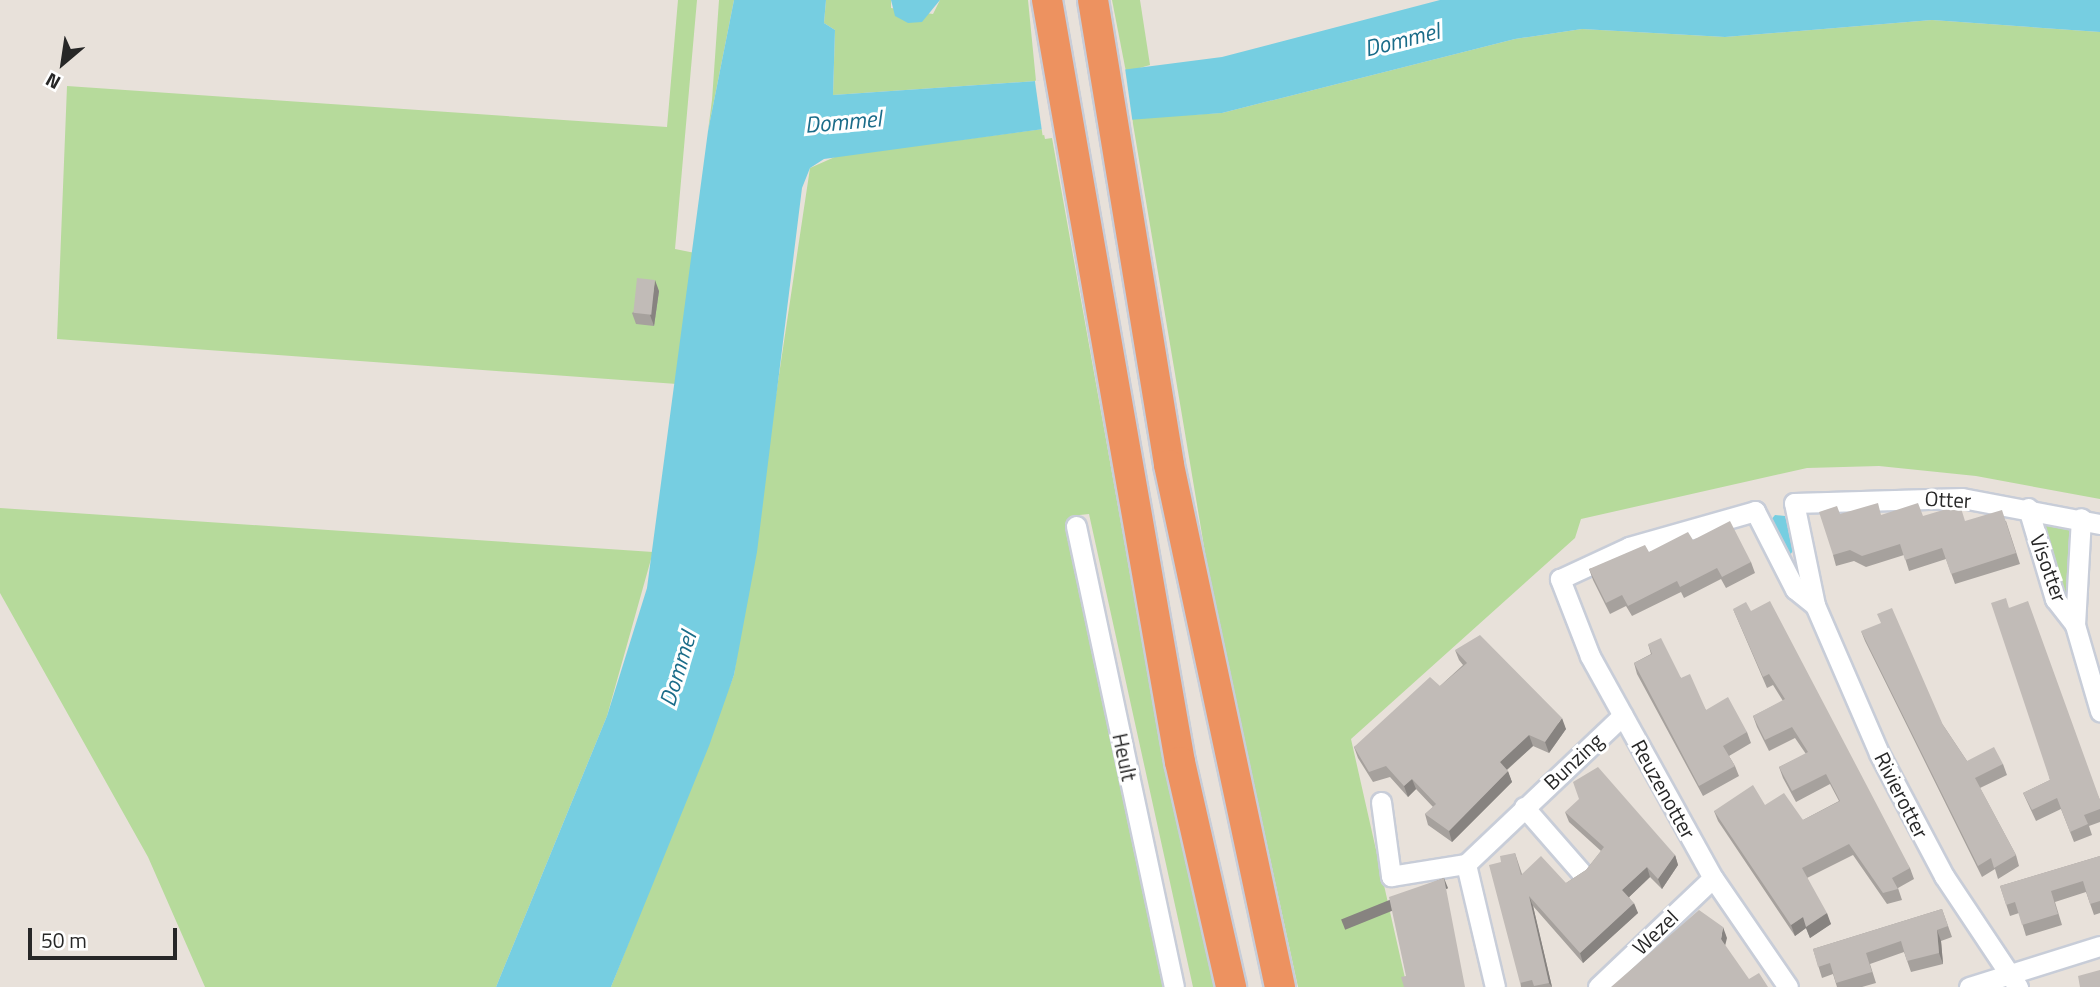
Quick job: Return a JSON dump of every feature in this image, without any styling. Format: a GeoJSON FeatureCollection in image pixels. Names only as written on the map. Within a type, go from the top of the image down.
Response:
{"type":"FeatureCollection","features":[{"type":"Feature","properties":{"kind":"highway"},"geometry":{"type":"LineString","coordinates":[[1047,0],[1068,136],[1180,762],[1231,987]]}},
{"type":"Feature","properties":{"kind":"highway"},"geometry":{"type":"LineString","coordinates":[[1093,0],[1168,465],[1280,987]]}},
{"type":"Feature","properties":{"kind":"street","name":"Otter"},"geometry":{"type":"LineString","coordinates":[[1794,503],[1962,498],[2090,521]]}},
{"type":"Feature","properties":{"kind":"street","name":"Rivierotter"},"geometry":{"type":"LineString","coordinates":[[1794,503],[1815,605],[1879,753],[1944,876],[2013,981]]}},
{"type":"Feature","properties":{"kind":"street","name":"Visotter"},"geometry":{"type":"LineString","coordinates":[[2028,508],[2055,599],[2075,625],[2100,711]]}},
{"type":"Feature","properties":{"kind":"street","name":"Rivierotter"},"geometry":{"type":"LineString","coordinates":[[1755,511],[1795,589],[1815,605]]}},
{"type":"Feature","properties":{"kind":"street","name":"Reuzenotter"},"geometry":{"type":"LineString","coordinates":[[1755,511],[1661,536],[1560,579],[1590,656],[1713,878],[1788,987]]}},
{"type":"Feature","properties":{"kind":"street","name":"Visotter"},"geometry":{"type":"LineString","coordinates":[[2075,625],[2082,596],[2090,521]]}},
{"type":"Feature","properties":{"kind":"street","name":"Heult"},"geometry":{"type":"LineString","coordinates":[[1076,526],[1174,987]]}},
{"type":"Feature","properties":{"kind":"street","name":"Bunzing"},"geometry":{"type":"LineString","coordinates":[[1466,864],[1623,715]]}},
{"type":"Feature","properties":{"kind":"street"},"geometry":{"type":"LineString","coordinates":[[1381,802],[1391,876],[1466,864],[1494,987]]}},
{"type":"Feature","properties":{"kind":"street"},"geometry":{"type":"LineString","coordinates":[[1524,807],[1581,872]]}},
{"type":"Feature","properties":{"kind":"street","name":"Wezel"},"geometry":{"type":"LineString","coordinates":[[1598,987],[1713,878]]}},
{"type":"Feature","properties":{"kind":"street"},"geometry":{"type":"LineString","coordinates":[[1969,987],[2013,981],[2100,946]]}},
{"type":"Feature","properties":{"kind":"green space"},"geometry":{"type":"Polygon","coordinates":[[[678,0],[697,0],[675,249],[695,253],[677,384],[57,339],[67,86],[667,127],[678,0]]]}},
{"type":"Feature","properties":{"kind":"green space"},"geometry":{"type":"Polygon","coordinates":[[[719,0],[734,0],[708,131],[712,100],[719,0]]]}},
{"type":"Feature","properties":{"kind":"green space"},"geometry":{"type":"Polygon","coordinates":[[[826,0],[891,0],[891,8],[933,14],[940,0],[1028,0],[1036,81],[833,95],[835,30],[824,23],[826,0]]]}},
{"type":"Feature","properties":{"kind":"green space"},"geometry":{"type":"Polygon","coordinates":[[[1112,0],[1140,0],[1150,65],[1126,72],[1112,0]]]}},
{"type":"Feature","properties":{"kind":"green space"},"geometry":{"type":"Polygon","coordinates":[[[1932,20],[2100,32],[2100,499],[1976,476],[1879,466],[1807,468],[1581,519],[1575,538],[1351,739],[1407,987],[1298,987],[1210,582],[1132,118],[1222,113],[1515,39],[1582,29],[1725,37],[1932,20]]]}},
{"type":"Feature","properties":{"kind":"green space"},"geometry":{"type":"Polygon","coordinates":[[[1043,129],[1045,139],[1052,138],[1146,663],[1217,987],[1193,987],[1089,514],[1070,516],[1078,576],[1164,987],[611,987],[734,675],[810,168],[837,156],[1043,129]]]}},
{"type":"Feature","properties":{"kind":"green space"},"geometry":{"type":"Polygon","coordinates":[[[0,508],[653,552],[607,716],[496,987],[205,987],[148,857],[0,593],[0,508]]]}},
{"type":"Feature","properties":{"kind":"green space"},"geometry":{"type":"Polygon","coordinates":[[[2043,521],[2072,527],[2066,606],[2041,524],[2043,521]]]}},
{"type":"Feature","properties":{"kind":"water","name":"Dommel"},"geometry":{"type":"Polygon","coordinates":[[[734,0],[826,0],[824,23],[835,30],[833,95],[1036,81],[1222,57],[1440,0],[2100,0],[2100,32],[1932,20],[1725,37],[1582,29],[1515,39],[1222,113],[1088,123],[824,159],[810,168],[802,188],[757,552],[734,675],[709,746],[611,987],[496,987],[607,716],[647,588],[708,131],[734,0]]]}},
{"type":"Feature","properties":{"kind":"water"},"geometry":{"type":"Polygon","coordinates":[[[891,0],[940,0],[922,22],[908,23],[895,16],[891,0]]]}},
{"type":"Feature","properties":{"kind":"water"},"geometry":{"type":"Polygon","coordinates":[[[1775,515],[1785,516],[1795,548],[1790,555],[1770,521],[1775,515]]]}},
{"type":"Feature","properties":{"kind":"pier"},"geometry":{"type":"Polygon","coordinates":[[[1125,68],[1133,122],[1043,135],[1035,81],[1125,68]]]}},
{"type":"Feature","properties":{"kind":"building"},"geometry":{"type":"Polygon","coordinates":[[[637,278],[655,280],[651,315],[633,313],[637,278]]]}},
{"type":"Feature","properties":{"kind":"building"},"geometry":{"type":"Polygon","coordinates":[[[1878,503],[1881,515],[1918,503],[1923,516],[1960,505],[1965,521],[2002,510],[2016,553],[1951,574],[1942,548],[1905,560],[1900,544],[1862,556],[1850,550],[1833,555],[1819,512],[1837,506],[1840,514],[1878,503]]]}},
{"type":"Feature","properties":{"kind":"building"},"geometry":{"type":"Polygon","coordinates":[[[1730,521],[1751,562],[1722,577],[1717,568],[1680,587],[1677,581],[1628,606],[1622,595],[1606,603],[1589,569],[1645,545],[1649,552],[1688,532],[1693,540],[1730,521]]]}},
{"type":"Feature","properties":{"kind":"building"},"geometry":{"type":"Polygon","coordinates":[[[2006,598],[2009,608],[2028,601],[2100,800],[2100,809],[2084,815],[2088,824],[2070,832],[2057,798],[2032,810],[2023,793],[2050,780],[1991,603],[2006,598]]]}},
{"type":"Feature","properties":{"kind":"building"},"geometry":{"type":"Polygon","coordinates":[[[1770,601],[1910,868],[1892,878],[1898,889],[1883,893],[1849,844],[1802,868],[1827,913],[1806,927],[1803,917],[1791,925],[1714,811],[1753,785],[1765,805],[1784,793],[1803,820],[1840,801],[1826,774],[1792,791],[1779,767],[1808,752],[1792,727],[1765,740],[1753,716],[1785,699],[1769,674],[1763,677],[1733,609],[1746,602],[1751,611],[1770,601]]]}},
{"type":"Feature","properties":{"kind":"building"},"geometry":{"type":"Polygon","coordinates":[[[1892,608],[1943,725],[1967,761],[1994,747],[2003,764],[1975,778],[2016,855],[1994,868],[1991,858],[1978,866],[1861,631],[1881,623],[1877,614],[1892,608]]]}},
{"type":"Feature","properties":{"kind":"building"},"geometry":{"type":"Polygon","coordinates":[[[1480,635],[1562,718],[1545,742],[1529,735],[1500,762],[1508,771],[1449,831],[1425,814],[1436,804],[1412,779],[1404,786],[1386,766],[1369,772],[1354,747],[1430,677],[1440,686],[1467,663],[1455,650],[1480,635]]]}},
{"type":"Feature","properties":{"kind":"building"},"geometry":{"type":"Polygon","coordinates":[[[1661,638],[1681,678],[1690,674],[1706,710],[1728,697],[1747,732],[1723,746],[1735,766],[1699,786],[1634,663],[1652,654],[1648,644],[1661,638]]]}},
{"type":"Feature","properties":{"kind":"building"},"geometry":{"type":"Polygon","coordinates":[[[1598,767],[1675,855],[1658,879],[1647,867],[1622,890],[1634,903],[1580,953],[1529,896],[1549,983],[1534,986],[1532,980],[1520,983],[1489,865],[1501,862],[1500,856],[1515,853],[1521,875],[1541,856],[1566,883],[1586,870],[1604,847],[1565,812],[1579,799],[1573,782],[1598,767]]]}},
{"type":"Feature","properties":{"kind":"building"},"geometry":{"type":"Polygon","coordinates":[[[2100,856],[2100,901],[2090,904],[2083,881],[2051,891],[2058,914],[2022,925],[2015,902],[2006,905],[2000,886],[2100,856]]]}},
{"type":"Feature","properties":{"kind":"building"},"geometry":{"type":"Polygon","coordinates":[[[1444,878],[1465,987],[1404,987],[1401,977],[1406,976],[1389,897],[1444,878]]]}},
{"type":"Feature","properties":{"kind":"building"},"geometry":{"type":"Polygon","coordinates":[[[1942,909],[1948,926],[1937,930],[1939,953],[1907,961],[1901,941],[1866,953],[1872,972],[1836,983],[1830,963],[1818,967],[1813,949],[1942,909]]]}},
{"type":"Feature","properties":{"kind":"building"},"geometry":{"type":"Polygon","coordinates":[[[1699,910],[1723,927],[1721,939],[1749,979],[1759,973],[1768,987],[1611,987],[1699,910]]]}},
{"type":"Feature","properties":{"kind":"building"},"geometry":{"type":"Polygon","coordinates":[[[2100,970],[2100,987],[2080,987],[2078,976],[2100,970]]]}}]}
